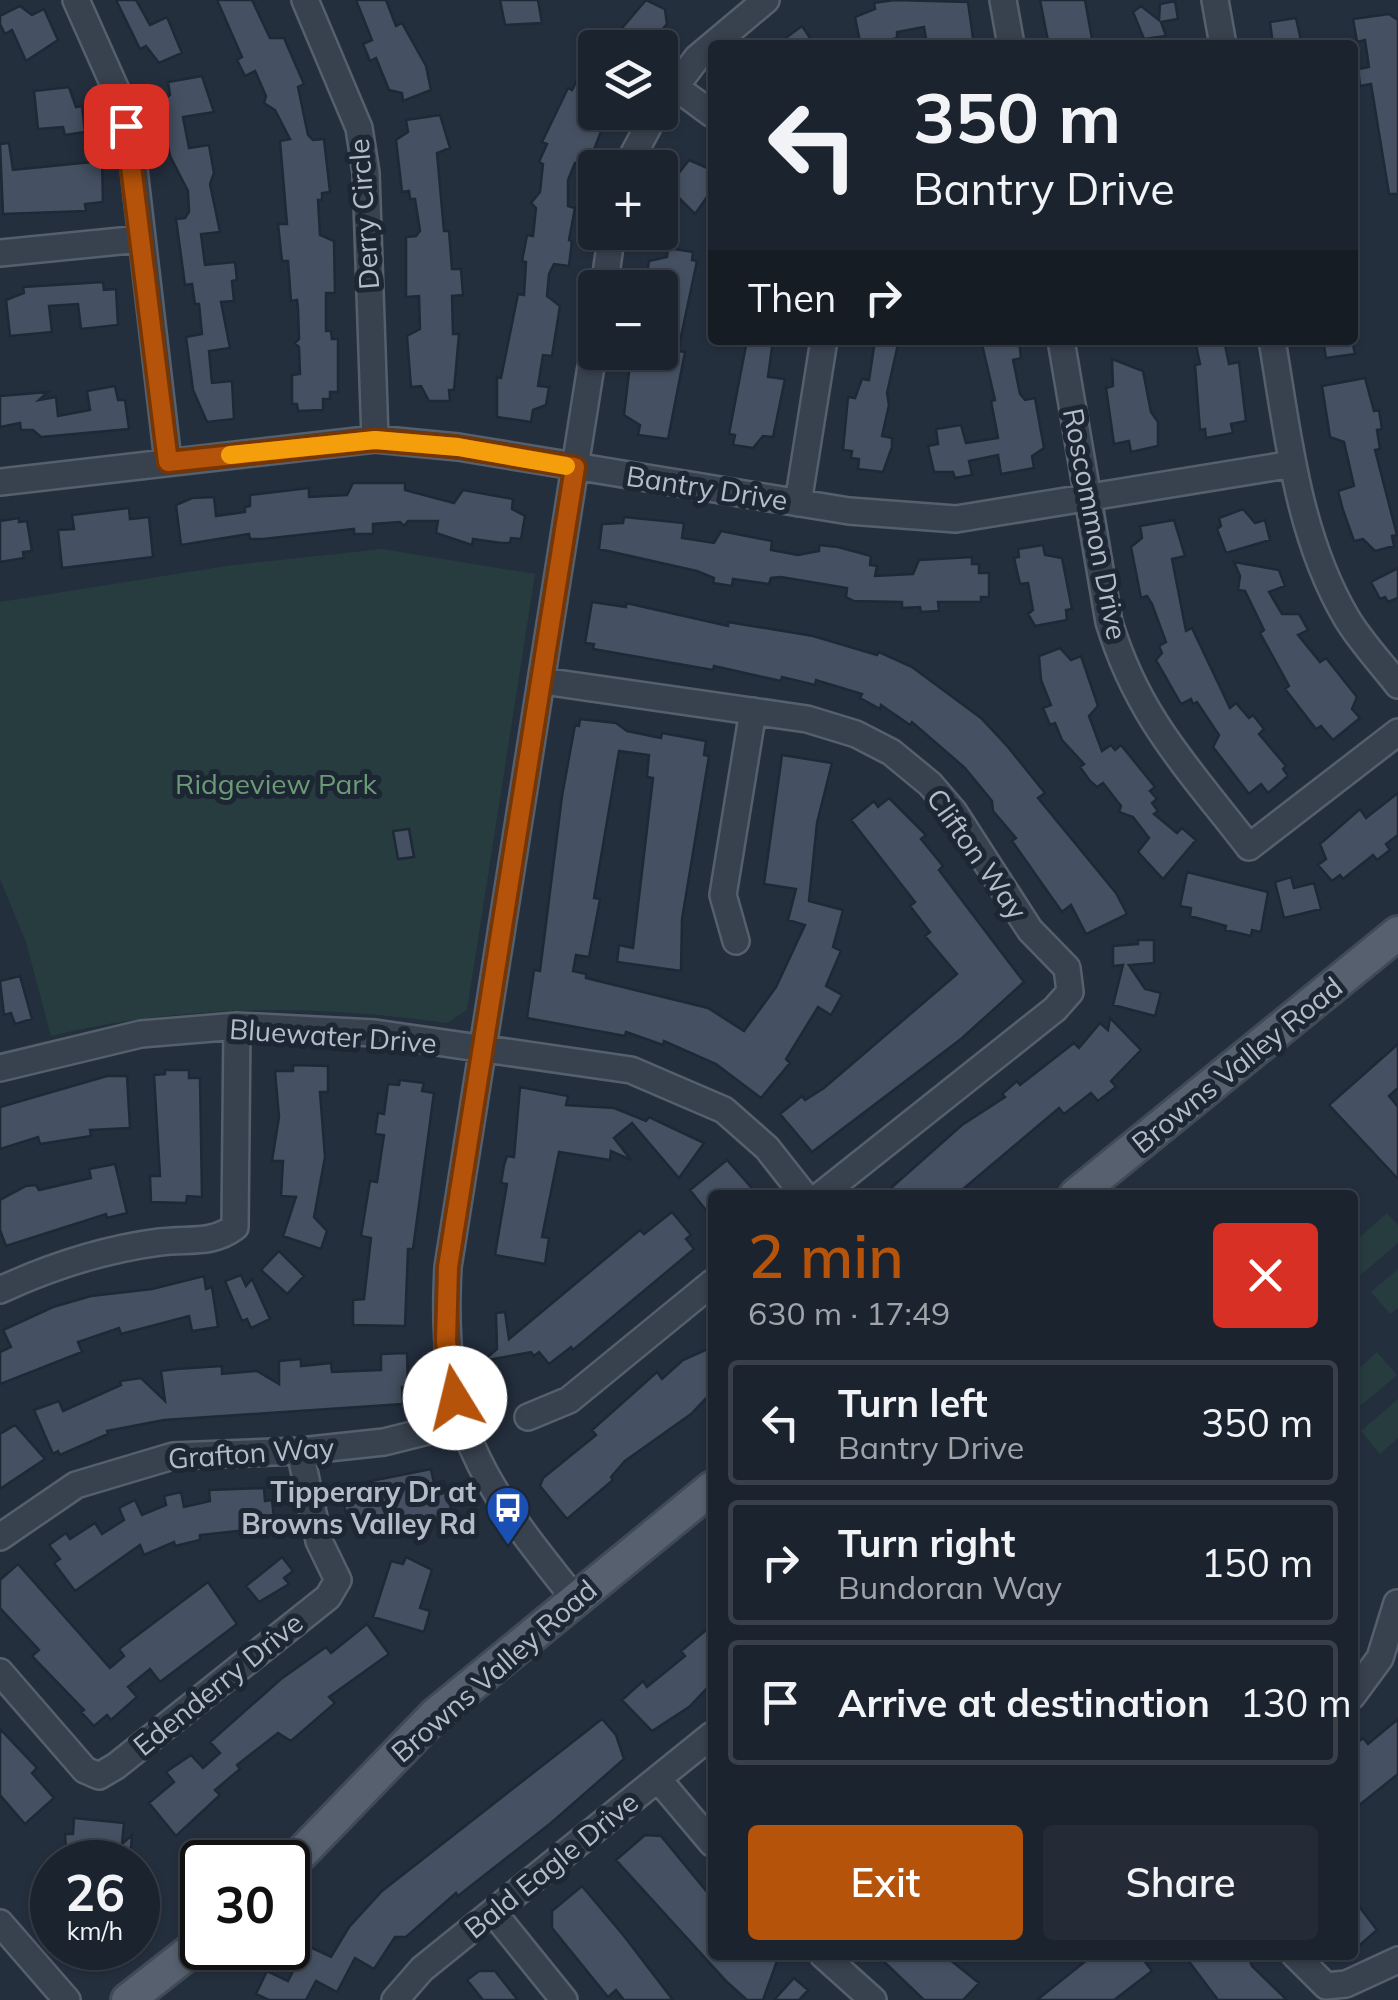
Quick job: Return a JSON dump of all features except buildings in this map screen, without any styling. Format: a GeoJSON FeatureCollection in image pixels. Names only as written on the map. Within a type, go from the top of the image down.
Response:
{"type":"FeatureCollection","features":[{"type":"Feature","properties":{"kind":"main road","name":"Browns Valley Road"},"geometry":{"type":"LineString","coordinates":[[1082,1190],[1398,934]]}},
{"type":"Feature","properties":{"kind":"main road","name":"Browns Valley Road"},"geometry":{"type":"LineString","coordinates":[[310,1844],[435,1715],[708,1491]]}},
{"type":"Feature","properties":{"kind":"main road"},"geometry":{"type":"LineString","coordinates":[[128,2000],[180,1959]]}},
{"type":"Feature","properties":{"kind":"street"},"geometry":{"type":"LineString","coordinates":[[76,0],[121,100],[132,152],[168,462]]}},
{"type":"Feature","properties":{"kind":"street","name":"Derry Circle"},"geometry":{"type":"LineString","coordinates":[[304,0],[358,128],[366,173],[375,440]]}},
{"type":"Feature","properties":{"kind":"street"},"geometry":{"type":"LineString","coordinates":[[718,40],[766,0]]}},
{"type":"Feature","properties":{"kind":"street"},"geometry":{"type":"LineString","coordinates":[[1003,0],[1010,40]]}},
{"type":"Feature","properties":{"kind":"street"},"geometry":{"type":"LineString","coordinates":[[1215,0],[1222,40]]}},
{"type":"Feature","properties":{"kind":"street"},"geometry":{"type":"LineString","coordinates":[[678,85],[708,51]]}},
{"type":"Feature","properties":{"kind":"street"},"geometry":{"type":"LineString","coordinates":[[678,106],[708,113]]}},
{"type":"Feature","properties":{"kind":"street"},"geometry":{"type":"LineString","coordinates":[[0,253],[142,239]]}},
{"type":"Feature","properties":{"kind":"street"},"geometry":{"type":"LineString","coordinates":[[798,503],[823,345]]}},
{"type":"Feature","properties":{"kind":"street","name":"Roscommon Drive"},"geometry":{"type":"LineString","coordinates":[[1062,345],[1110,622],[1123,667],[1145,712],[1249,846],[1398,732]]}},
{"type":"Feature","properties":{"kind":"street"},"geometry":{"type":"LineString","coordinates":[[1273,345],[1293,464],[1318,560],[1346,619],[1398,686]]}},
{"type":"Feature","properties":{"kind":"street"},"geometry":{"type":"LineString","coordinates":[[575,1599],[498,1499],[460,1423],[446,1342],[448,1267],[590,370]]}},
{"type":"Feature","properties":{"kind":"street","name":"Bantry Drive"},"geometry":{"type":"LineString","coordinates":[[0,482],[375,440],[458,447],[904,518],[956,519],[1293,464]]}},
{"type":"Feature","properties":{"kind":"street","name":"Clifton Way"},"geometry":{"type":"LineString","coordinates":[[543,681],[807,718],[856,734],[917,773],[954,812],[1030,930],[1067,968],[1070,992],[1055,1009],[827,1190]]}},
{"type":"Feature","properties":{"kind":"street"},"geometry":{"type":"LineString","coordinates":[[736,941],[723,895],[753,710]]}},
{"type":"Feature","properties":{"kind":"street"},"geometry":{"type":"LineString","coordinates":[[0,1290],[78,1260],[161,1242],[219,1239],[236,1227],[237,1026]]}},
{"type":"Feature","properties":{"kind":"street","name":"Bluewater Drive"},"geometry":{"type":"LineString","coordinates":[[0,1068],[141,1034],[237,1026],[375,1033],[632,1070],[680,1088],[738,1123],[767,1148],[800,1190]]}},
{"type":"Feature","properties":{"kind":"street"},"geometry":{"type":"LineString","coordinates":[[528,1417],[569,1400],[708,1286]]}},
{"type":"Feature","properties":{"kind":"street","name":"Grafton Way"},"geometry":{"type":"LineString","coordinates":[[0,1537],[76,1485],[112,1471],[173,1456],[300,1451],[384,1442],[460,1423]]}},
{"type":"Feature","properties":{"kind":"street","name":"Edenderry Drive"},"geometry":{"type":"LineString","coordinates":[[0,1672],[85,1770],[98,1776],[116,1766],[328,1597],[338,1580],[319,1541],[300,1451]]}},
{"type":"Feature","properties":{"kind":"street"},"geometry":{"type":"LineString","coordinates":[[1358,1688],[1380,1658],[1397,1603]]}},
{"type":"Feature","properties":{"kind":"street","name":"Bald Eagle Drive"},"geometry":{"type":"LineString","coordinates":[[396,2000],[422,1969],[708,1738]]}},
{"type":"Feature","properties":{"kind":"street"},"geometry":{"type":"LineString","coordinates":[[658,1778],[708,1838]]}},
{"type":"Feature","properties":{"kind":"street"},"geometry":{"type":"LineString","coordinates":[[494,1912],[564,2000]]}},
{"type":"Feature","properties":{"kind":"street"},"geometry":{"type":"LineString","coordinates":[[0,1924],[67,2000]]}},
{"type":"Feature","properties":{"kind":"street"},"geometry":{"type":"LineString","coordinates":[[829,1960],[873,2000]]}},
{"type":"Feature","properties":{"kind":"street"},"geometry":{"type":"LineString","coordinates":[[1300,1960],[1326,1986],[1346,1984],[1398,1960]]}},
{"type":"Feature","properties":{"kind":"green space","name":"Ridgeview Park"},"geometry":{"type":"Polygon","coordinates":[[[382,549],[535,574],[467,1010],[447,1023],[297,1010],[199,1013],[101,1025],[51,1036],[26,942],[0,879],[0,602],[233,565],[382,549]]]}},
{"type":"Feature","properties":{"kind":"green space"},"geometry":{"type":"Polygon","coordinates":[[[1387,1213],[1398,1225],[1398,1243],[1358,1277],[1358,1239],[1387,1213]]]}},
{"type":"Feature","properties":{"kind":"green space"},"geometry":{"type":"Polygon","coordinates":[[[1398,1269],[1398,1308],[1390,1314],[1371,1292],[1398,1269]]]}},
{"type":"Feature","properties":{"kind":"green space"},"geometry":{"type":"Polygon","coordinates":[[[1377,1352],[1397,1375],[1358,1408],[1358,1369],[1377,1352]]]}},
{"type":"Feature","properties":{"kind":"green space"},"geometry":{"type":"Polygon","coordinates":[[[1398,1399],[1398,1438],[1380,1454],[1361,1431],[1398,1399]]]}},
{"type":"Feature","properties":{"kind":"slow traffic"},"geometry":{"type":"LineString","coordinates":[[230,455],[375,440],[458,447],[566,466]]}},
{"type":"Feature","properties":{"kind":"place","name":"Tipperary Dr at Browns Valley Rd"},"geometry":{"type":"Point","coordinates":[508,1546]}},
{"type":"Feature","properties":{"kind":"route"},"geometry":{"type":"LineString","coordinates":[[126,126],[168,462],[375,440],[458,447],[575,467],[448,1267],[446,1342],[455,1398]]}}]}
